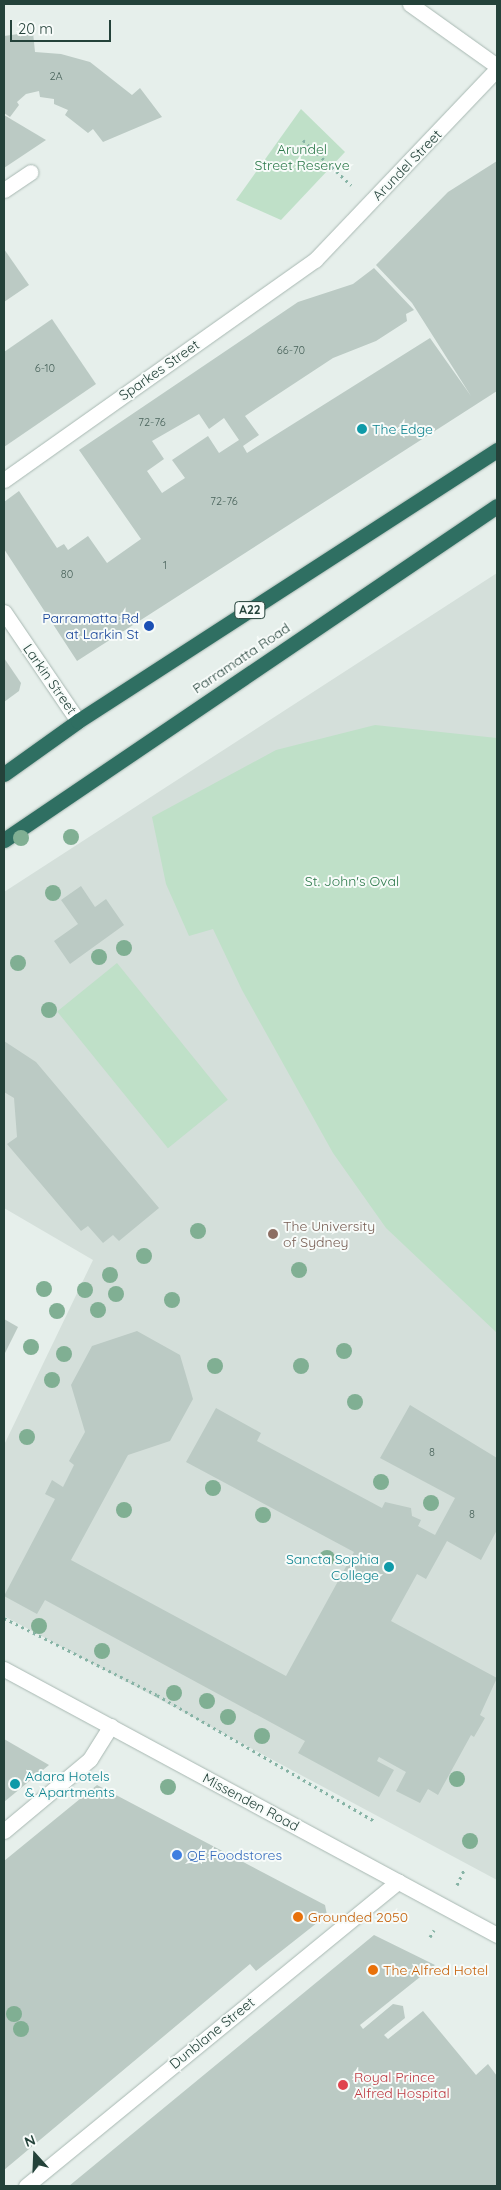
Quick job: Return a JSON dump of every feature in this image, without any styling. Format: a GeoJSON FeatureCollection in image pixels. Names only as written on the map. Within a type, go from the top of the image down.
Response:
{"type":"FeatureCollection","features":[{"type":"Feature","properties":{"kind":"highway","name":"A22"},"geometry":{"type":"LineString","coordinates":[[4,774],[78,721],[497,450]]}},
{"type":"Feature","properties":{"kind":"highway","name":"Parramatta Road"},"geometry":{"type":"LineString","coordinates":[[4,840],[497,506]]}},
{"type":"Feature","properties":{"kind":"street"},"geometry":{"type":"LineString","coordinates":[[410,4],[497,68]]}},
{"type":"Feature","properties":{"kind":"street","name":"Arundel Street"},"geometry":{"type":"LineString","coordinates":[[315,260],[497,68]]}},
{"type":"Feature","properties":{"kind":"street"},"geometry":{"type":"LineString","coordinates":[[4,190],[31,172]]}},
{"type":"Feature","properties":{"kind":"street","name":"Sparkes Street"},"geometry":{"type":"LineString","coordinates":[[4,480],[315,260]]}},
{"type":"Feature","properties":{"kind":"street","name":"Larkin Street"},"geometry":{"type":"LineString","coordinates":[[4,612],[78,721]]}},
{"type":"Feature","properties":{"kind":"street","name":"Missenden Road"},"geometry":{"type":"LineString","coordinates":[[4,1669],[497,1935]]}},
{"type":"Feature","properties":{"kind":"street"},"geometry":{"type":"LineString","coordinates":[[4,1831],[90,1759],[111,1726]]}},
{"type":"Feature","properties":{"kind":"street","name":"Dunblane Street"},"geometry":{"type":"LineString","coordinates":[[26,2186],[398,1881]]}},
{"type":"Feature","properties":{"kind":"path"},"geometry":{"type":"LineString","coordinates":[[303,140],[370,202]]}},
{"type":"Feature","properties":{"kind":"path"},"geometry":{"type":"LineString","coordinates":[[4,1618],[157,1695],[374,1821]]}},
{"type":"Feature","properties":{"kind":"path"},"geometry":{"type":"LineString","coordinates":[[453,1892],[464,1870]]}},
{"type":"Feature","properties":{"kind":"shaded area","name":"The University of Sydney"},"geometry":{"type":"Polygon","coordinates":[[[497,573],[497,1880],[4,1616],[4,1445],[93,1260],[4,1208],[4,892],[497,573]]]}},
{"type":"Feature","properties":{"kind":"green space","name":"Arundel Street Reserve"},"geometry":{"type":"Polygon","coordinates":[[[301,109],[345,152],[281,220],[236,200],[301,109]]]}},
{"type":"Feature","properties":{"kind":"green space","name":"St. John's Oval"},"geometry":{"type":"Polygon","coordinates":[[[375,725],[497,738],[497,1333],[386,1228],[333,1153],[242,990],[213,929],[189,936],[166,884],[152,817],[276,750],[375,725]]]}},
{"type":"Feature","properties":{"kind":"green space"},"geometry":{"type":"Polygon","coordinates":[[[117,963],[228,1100],[168,1148],[57,1011],[117,963]]]}},
{"type":"Feature","properties":{"kind":"building"},"geometry":{"type":"Polygon","coordinates":[[[33,32],[35,52],[61,54],[90,62],[132,95],[140,88],[162,117],[103,142],[93,129],[88,133],[65,115],[68,110],[54,104],[54,99],[40,97],[39,91],[26,94],[17,102],[19,105],[10,117],[4,113],[4,36],[33,32]]]}},
{"type":"Feature","properties":{"kind":"building"},"geometry":{"type":"Polygon","coordinates":[[[4,115],[46,140],[4,168],[4,115]]]}},
{"type":"Feature","properties":{"kind":"building"},"geometry":{"type":"Polygon","coordinates":[[[497,161],[497,391],[77,661],[4,549],[4,502],[19,491],[57,548],[64,544],[68,550],[88,536],[107,563],[141,539],[79,450],[298,302],[353,284],[374,268],[414,310],[406,314],[407,321],[376,341],[333,358],[245,416],[259,435],[243,446],[247,453],[430,338],[471,396],[412,303],[376,265],[448,192],[497,161]],[[199,414],[152,441],[164,459],[147,471],[162,493],[185,478],[172,460],[208,436],[219,453],[239,440],[224,418],[209,429],[199,414]]]}},
{"type":"Feature","properties":{"kind":"building"},"geometry":{"type":"Polygon","coordinates":[[[4,249],[29,285],[4,302],[4,249]]]}},
{"type":"Feature","properties":{"kind":"building"},"geometry":{"type":"Polygon","coordinates":[[[52,319],[96,384],[4,447],[4,352],[52,319]]]}},
{"type":"Feature","properties":{"kind":"building"},"geometry":{"type":"Polygon","coordinates":[[[4,658],[21,683],[19,691],[4,702],[4,658]]]}},
{"type":"Feature","properties":{"kind":"building"},"geometry":{"type":"Polygon","coordinates":[[[81,886],[95,907],[106,899],[124,925],[70,964],[54,941],[78,924],[61,900],[81,886]]]}},
{"type":"Feature","properties":{"kind":"building"},"geometry":{"type":"Polygon","coordinates":[[[4,1041],[36,1062],[159,1208],[119,1241],[113,1235],[103,1243],[88,1226],[81,1231],[7,1144],[17,1137],[14,1098],[4,1092],[4,1041]]]}},
{"type":"Feature","properties":{"kind":"building"},"geometry":{"type":"Polygon","coordinates":[[[4,1319],[18,1327],[4,1355],[4,1319]]]}},
{"type":"Feature","properties":{"kind":"building","name":"Sancta Sophia College"},"geometry":{"type":"Polygon","coordinates":[[[137,1331],[180,1355],[193,1399],[170,1441],[128,1455],[71,1560],[286,1676],[354,1552],[186,1462],[216,1408],[261,1433],[257,1441],[382,1508],[385,1502],[411,1508],[412,1516],[421,1520],[418,1526],[435,1535],[455,1498],[380,1458],[410,1405],[497,1458],[497,1530],[481,1560],[447,1541],[426,1579],[417,1574],[391,1621],[497,1678],[480,1715],[485,1718],[474,1737],[471,1735],[438,1795],[428,1789],[420,1803],[396,1791],[406,1772],[379,1757],[377,1761],[394,1770],[379,1797],[298,1753],[305,1741],[45,1600],[37,1614],[4,1596],[55,1499],[45,1494],[52,1480],[63,1487],[74,1465],[69,1461],[85,1432],[71,1385],[92,1346],[137,1331]]]}},
{"type":"Feature","properties":{"kind":"building","name":"Adara Hotels & Apartments"},"geometry":{"type":"Polygon","coordinates":[[[4,1739],[49,1765],[4,1802],[4,1739]]]}},
{"type":"Feature","properties":{"kind":"building"},"geometry":{"type":"Polygon","coordinates":[[[97,1785],[325,1905],[327,1915],[256,1971],[250,1964],[4,2170],[4,1861],[97,1785]]]}},
{"type":"Feature","properties":{"kind":"building","name":"Royal Prince Alfred Hospital"},"geometry":{"type":"Polygon","coordinates":[[[374,1935],[435,1965],[360,2025],[363,2029],[393,2004],[403,2006],[405,2018],[384,2035],[388,2039],[423,2011],[476,2075],[488,2064],[497,2076],[497,2186],[69,2186],[374,1935]]]}},
{"type":"Feature","properties":{"kind":"place","name":"The Edge"},"geometry":{"type":"Point","coordinates":[362,429]}},
{"type":"Feature","properties":{"kind":"place","name":"Parramatta Rd at Larkin St"},"geometry":{"type":"Point","coordinates":[149,626]}},
{"type":"Feature","properties":{"kind":"place","name":"The University of Sydney"},"geometry":{"type":"Point","coordinates":[273,1234]}},
{"type":"Feature","properties":{"kind":"place","name":"Sancta Sophia College"},"geometry":{"type":"Point","coordinates":[389,1567]}},
{"type":"Feature","properties":{"kind":"place","name":"Adara Hotels & Apartments"},"geometry":{"type":"Point","coordinates":[15,1784]}},
{"type":"Feature","properties":{"kind":"place","name":"QE Foodstores"},"geometry":{"type":"Point","coordinates":[177,1855]}},
{"type":"Feature","properties":{"kind":"place","name":"Grounded 2050"},"geometry":{"type":"Point","coordinates":[298,1917]}},
{"type":"Feature","properties":{"kind":"place","name":"The Alfred Hotel"},"geometry":{"type":"Point","coordinates":[373,1970]}},
{"type":"Feature","properties":{"kind":"place","name":"Royal Prince Alfred Hospital"},"geometry":{"type":"Point","coordinates":[343,2085]}}]}
